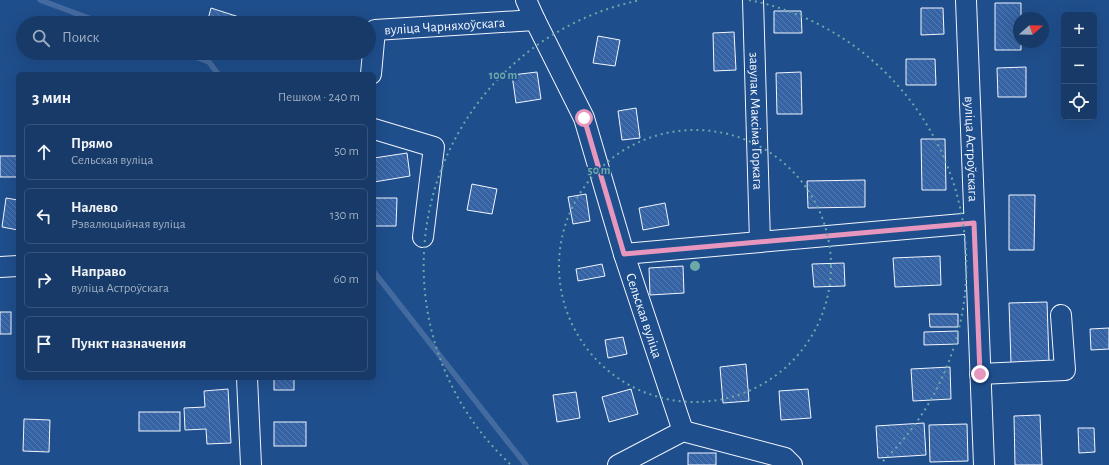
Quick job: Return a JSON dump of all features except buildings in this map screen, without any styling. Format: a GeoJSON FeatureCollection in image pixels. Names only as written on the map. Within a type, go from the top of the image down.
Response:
{"type":"FeatureCollection","features":[{"type":"Feature","properties":{"kind":"street","name":"Сельская вуліца"},"geometry":{"type":"LineString","coordinates":[[526,0],[584,118],[624,254],[683,431]]}},
{"type":"Feature","properties":{"kind":"street","name":"завулак Максіма Горкага"},"geometry":{"type":"LineString","coordinates":[[753,0],[760,242]]}},
{"type":"Feature","properties":{"kind":"street","name":"вуліца Астроўскага"},"geometry":{"type":"LineString","coordinates":[[966,0],[984,465]]}},
{"type":"Feature","properties":{"kind":"street","name":"вуліца Чарняхоўскага"},"geometry":{"type":"LineString","coordinates":[[376,30],[535,20]]}},
{"type":"Feature","properties":{"kind":"street","name":"вуліца Чарняхоўскага"},"geometry":{"type":"LineString","coordinates":[[371,72],[372,60]]}},
{"type":"Feature","properties":{"kind":"street"},"geometry":{"type":"LineString","coordinates":[[376,130],[434,147],[423,237]]}},
{"type":"Feature","properties":{"kind":"street"},"geometry":{"type":"LineString","coordinates":[[624,254],[974,223]]}},
{"type":"Feature","properties":{"kind":"street"},"geometry":{"type":"LineString","coordinates":[[0,267],[16,266]]}},
{"type":"Feature","properties":{"kind":"street"},"geometry":{"type":"LineString","coordinates":[[980,374],[1065,370],[1061,315]]}},
{"type":"Feature","properties":{"kind":"street"},"geometry":{"type":"LineString","coordinates":[[247,380],[252,465]]}},
{"type":"Feature","properties":{"kind":"street"},"geometry":{"type":"LineString","coordinates":[[618,465],[683,431],[785,458],[792,465]]}},
{"type":"Feature","properties":{"kind":"waterway"},"geometry":{"type":"LineString","coordinates":[[40,0],[83,16]]}},
{"type":"Feature","properties":{"kind":"waterway"},"geometry":{"type":"LineString","coordinates":[[203,60],[209,62],[216,72]]}},
{"type":"Feature","properties":{"kind":"waterway"},"geometry":{"type":"LineString","coordinates":[[376,275],[526,465]]}},
{"type":"Feature","properties":{"kind":"route"},"geometry":{"type":"LineString","coordinates":[[584,118],[624,254],[974,223],[980,374]]}}]}
